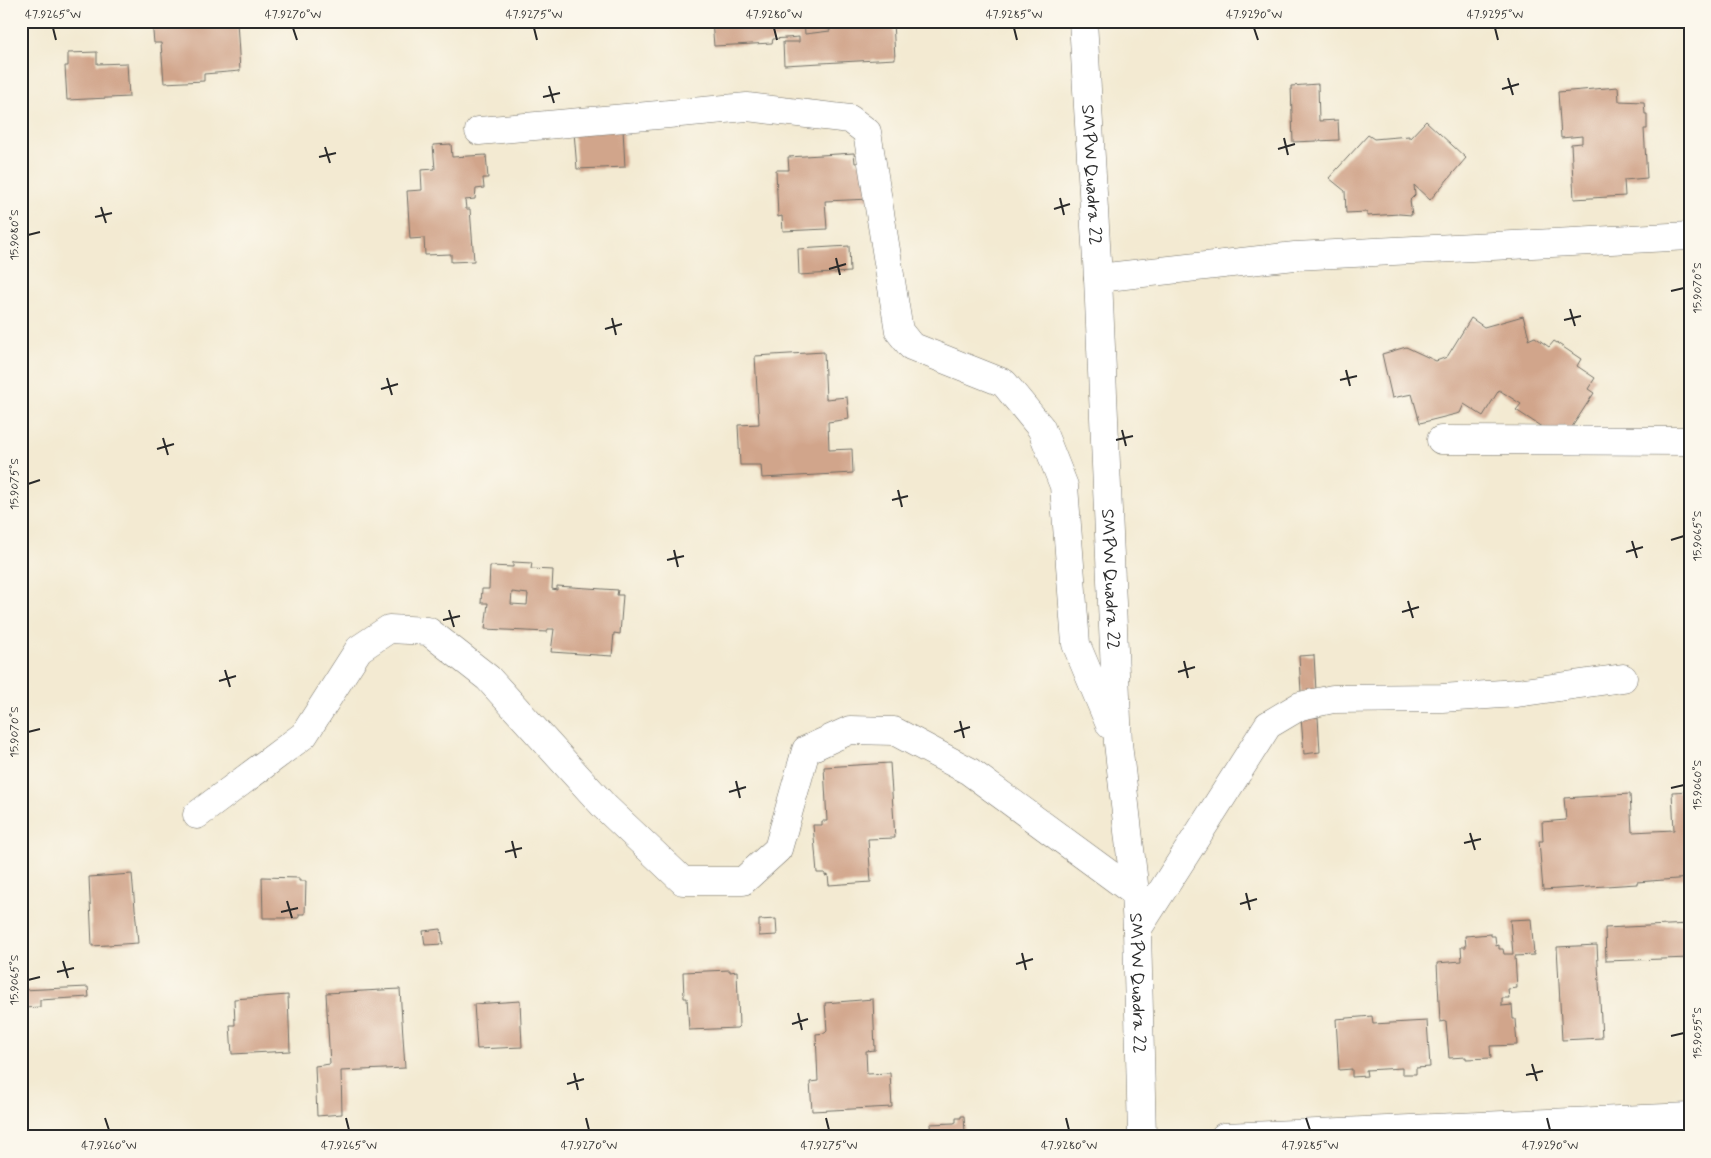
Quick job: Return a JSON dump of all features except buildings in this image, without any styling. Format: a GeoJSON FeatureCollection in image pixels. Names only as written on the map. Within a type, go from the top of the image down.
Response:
{"type":"FeatureCollection","features":[{"type":"Feature","properties":{"kind":"street","name":"SMPW Quadra 22"},"geometry":{"type":"LineString","coordinates":[[1083,21],[1098,278],[1118,743],[1135,893],[1137,930],[1142,1137]]}},
{"type":"Feature","properties":{"kind":"street"},"geometry":{"type":"LineString","coordinates":[[479,131],[747,107],[850,119],[867,132],[899,331],[911,346],[1004,383],[1041,428],[1064,486],[1076,644],[1118,743]]}},
{"type":"Feature","properties":{"kind":"street"},"geometry":{"type":"LineString","coordinates":[[1098,278],[1295,256],[1690,236]]}},
{"type":"Feature","properties":{"kind":"street"},"geometry":{"type":"LineString","coordinates":[[1441,440],[1690,441]]}},
{"type":"Feature","properties":{"kind":"street"},"geometry":{"type":"LineString","coordinates":[[197,815],[304,735],[359,650],[389,629],[428,631],[488,678],[605,807],[683,881],[743,881],[778,849],[806,750],[850,730],[894,730],[969,771],[1135,893]]}},
{"type":"Feature","properties":{"kind":"street"},"geometry":{"type":"LineString","coordinates":[[1137,930],[1268,725],[1300,706],[1333,699],[1442,698],[1517,693],[1623,678]]}},
{"type":"Feature","properties":{"kind":"street"},"geometry":{"type":"LineString","coordinates":[[1224,1137],[1690,1117]]}}]}
